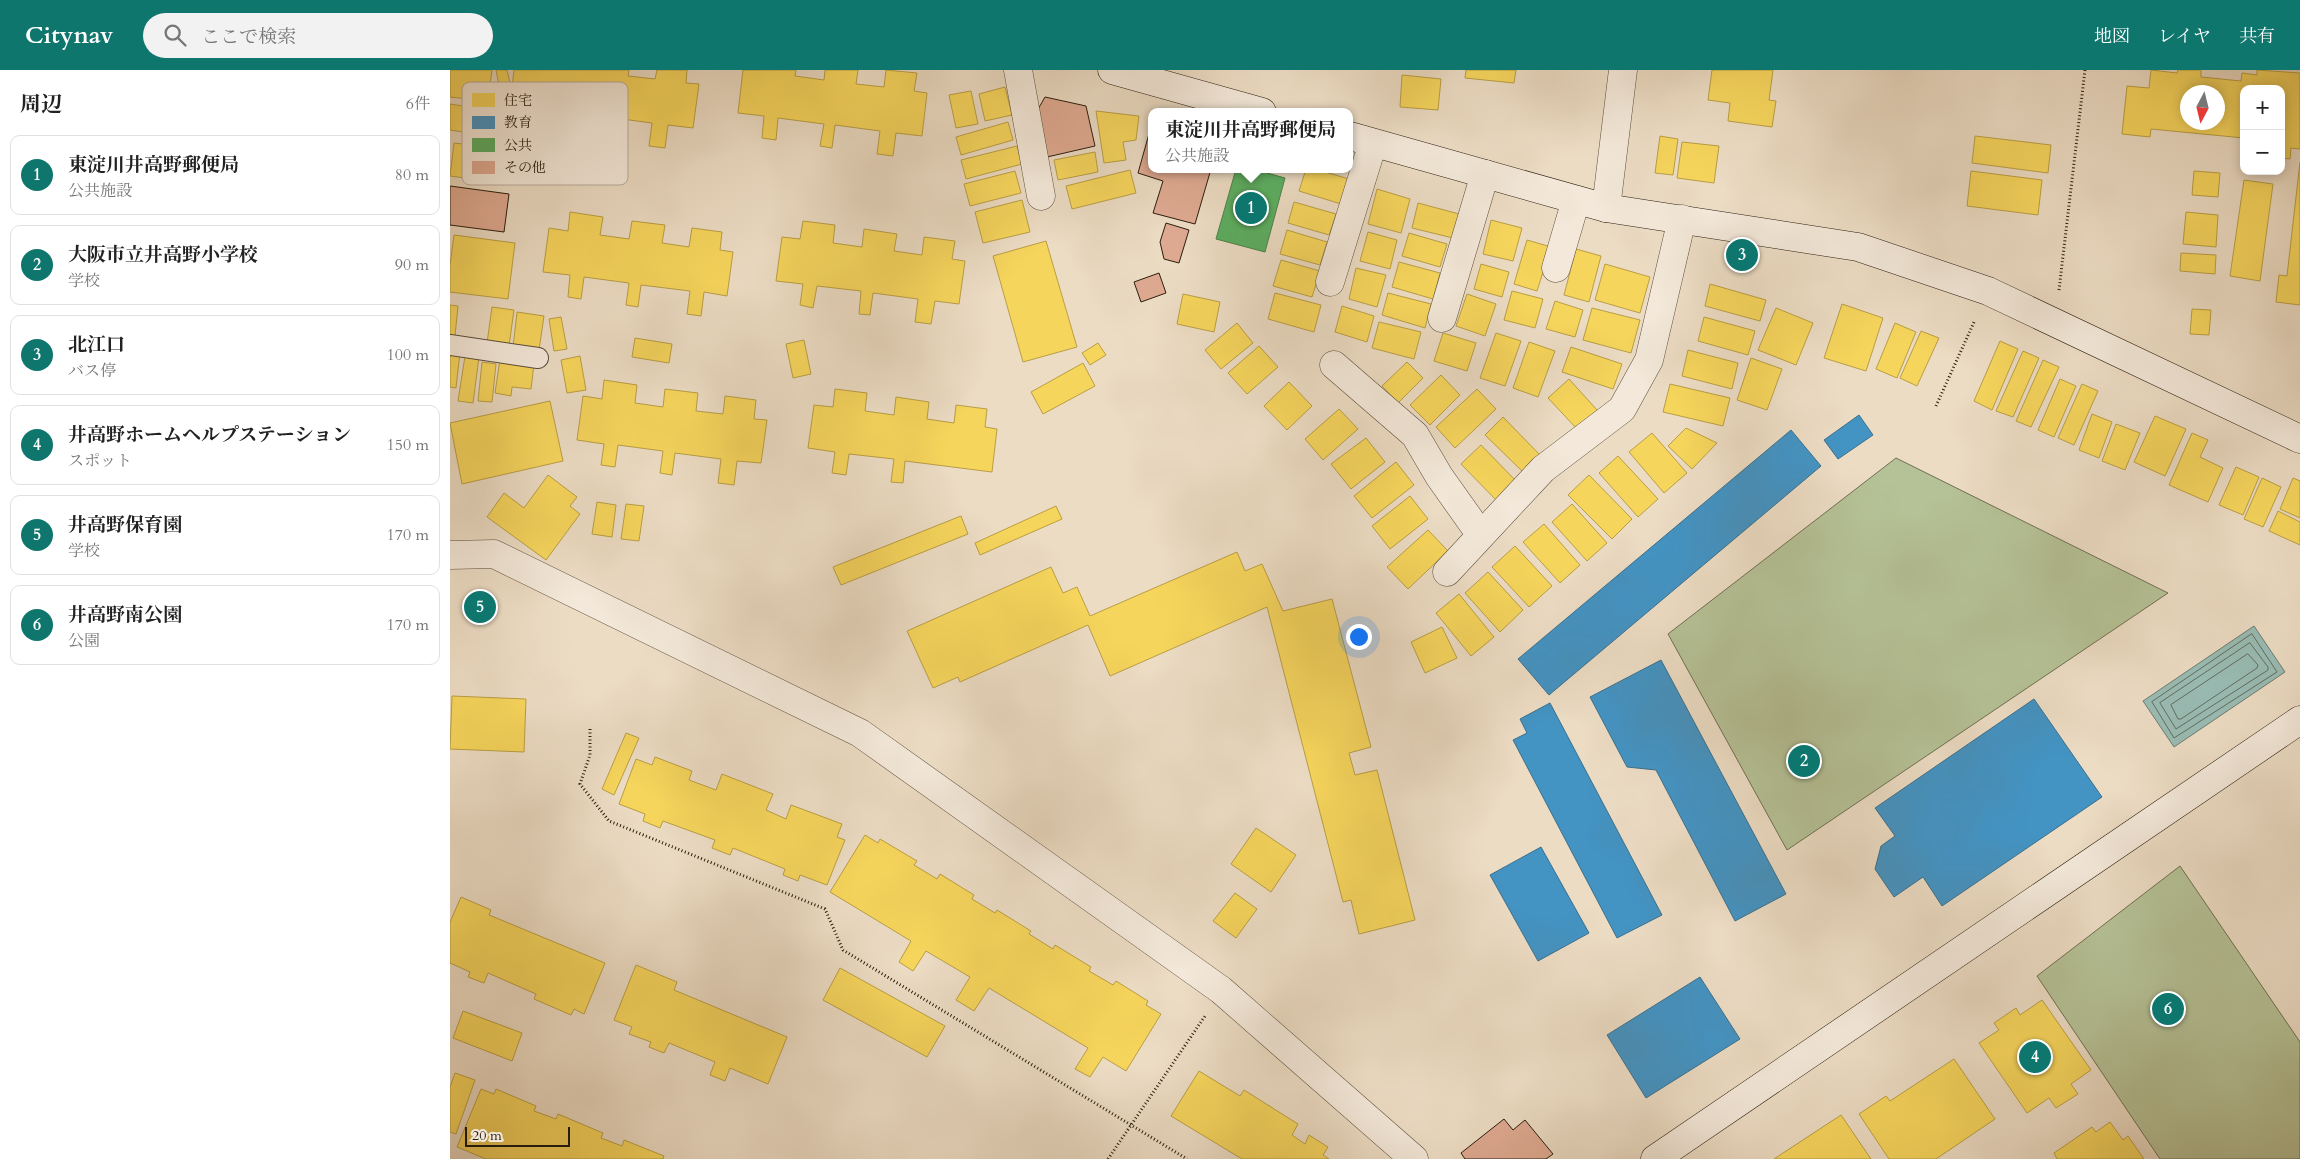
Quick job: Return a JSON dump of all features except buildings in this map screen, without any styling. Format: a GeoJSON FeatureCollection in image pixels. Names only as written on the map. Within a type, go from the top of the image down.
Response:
{"type":"FeatureCollection","features":[{"type":"Feature","properties":{"kind":"street"},"geometry":{"type":"LineString","coordinates":[[1018,70],[1042,196]]}},
{"type":"Feature","properties":{"kind":"street"},"geometry":{"type":"LineString","coordinates":[[1112,70],[1248,108]]}},
{"type":"Feature","properties":{"kind":"street"},"geometry":{"type":"LineString","coordinates":[[1606,208],[1623,70]]}},
{"type":"Feature","properties":{"kind":"street"},"geometry":{"type":"LineString","coordinates":[[1330,282],[1361,139],[1606,208],[1858,247],[1988,291],[2300,439]]}},
{"type":"Feature","properties":{"kind":"street"},"geometry":{"type":"LineString","coordinates":[[1442,318],[1485,174]]}},
{"type":"Feature","properties":{"kind":"street"},"geometry":{"type":"LineString","coordinates":[[1556,268],[1576,200]]}},
{"type":"Feature","properties":{"kind":"street"},"geometry":{"type":"LineString","coordinates":[[1447,572],[1480,534],[1543,469],[1622,409],[1649,360],[1682,219]]}},
{"type":"Feature","properties":{"kind":"street"},"geometry":{"type":"LineString","coordinates":[[1334,364],[1415,435],[1439,476],[1480,534]]}},
{"type":"Feature","properties":{"kind":"street"},"geometry":{"type":"LineString","coordinates":[[450,555],[494,554],[860,733],[1221,990],[1414,1159]]}},
{"type":"Feature","properties":{"kind":"street"},"geometry":{"type":"LineString","coordinates":[[1655,1159],[2300,720]]}},
{"type":"Feature","properties":{"kind":"lane"},"geometry":{"type":"LineString","coordinates":[[450,345],[538,358]]}},
{"type":"Feature","properties":{"kind":"path"},"geometry":{"type":"LineString","coordinates":[[2058,297],[2085,70]]}},
{"type":"Feature","properties":{"kind":"path"},"geometry":{"type":"LineString","coordinates":[[1936,406],[1977,315]]}},
{"type":"Feature","properties":{"kind":"path"},"geometry":{"type":"LineString","coordinates":[[590,729],[590,755],[580,784],[609,821],[825,909],[843,950],[1187,1159]]}},
{"type":"Feature","properties":{"kind":"path"},"geometry":{"type":"LineString","coordinates":[[1108,1159],[1208,1012]]}},
{"type":"Feature","properties":{"kind":"green space"},"geometry":{"type":"Polygon","coordinates":[[[1896,458],[2168,593],[1787,850],[1668,634],[1896,458]]]}},
{"type":"Feature","properties":{"kind":"green space"},"geometry":{"type":"Polygon","coordinates":[[[2180,866],[2300,1042],[2300,1159],[2160,1159],[2037,976],[2180,866]]]}},
{"type":"Feature","properties":{"kind":"water"},"geometry":{"type":"Polygon","coordinates":[[[2254,626],[2285,672],[2174,747],[2143,701],[2254,626]]]}},
{"type":"Feature","properties":{"kind":"place","name":"東淀川井高野郵便局"},"geometry":{"type":"Point","coordinates":[1251,208]}},
{"type":"Feature","properties":{"kind":"place","name":"北江口"},"geometry":{"type":"Point","coordinates":[1742,255]}},
{"type":"Feature","properties":{"kind":"place","name":"井高野保育園"},"geometry":{"type":"Point","coordinates":[480,607]}},
{"type":"Feature","properties":{"kind":"place","name":"大阪市立井高野小学校"},"geometry":{"type":"Point","coordinates":[1804,761]}},
{"type":"Feature","properties":{"kind":"place","name":"井高野南公園"},"geometry":{"type":"Point","coordinates":[2168,1009]}},
{"type":"Feature","properties":{"kind":"place","name":"井高野ホームヘルプステーション"},"geometry":{"type":"Point","coordinates":[2035,1057]}}]}
